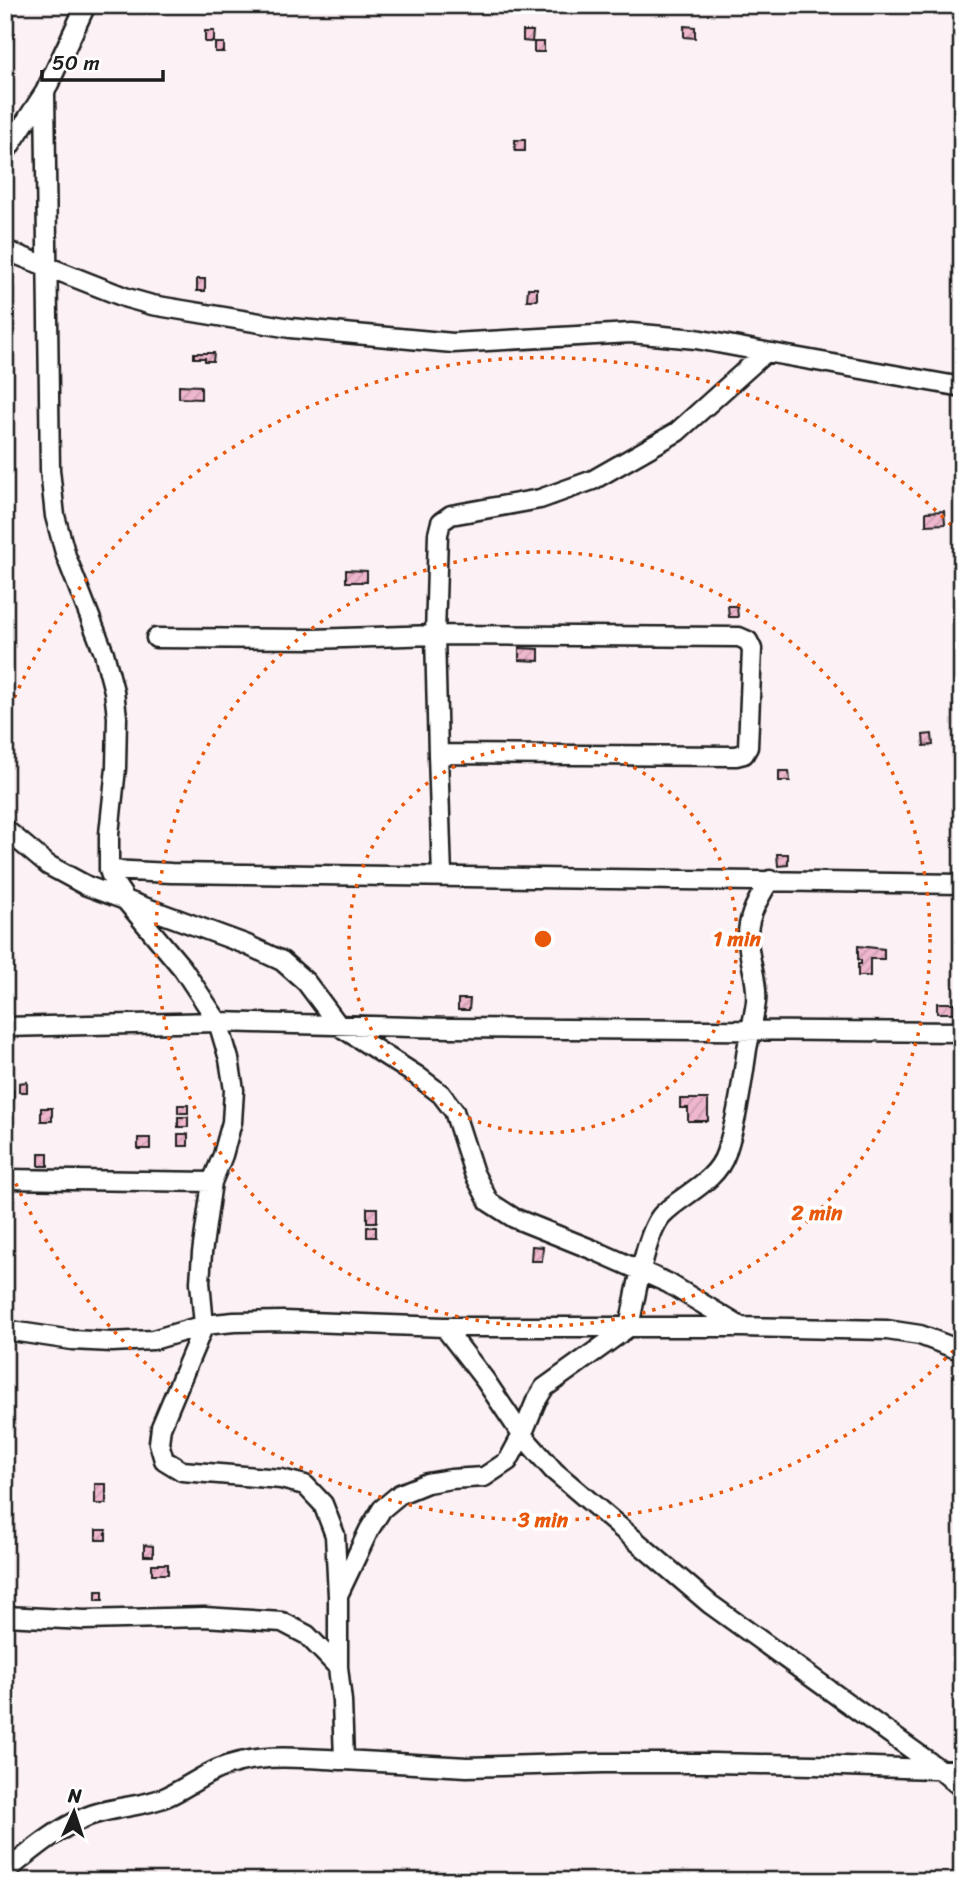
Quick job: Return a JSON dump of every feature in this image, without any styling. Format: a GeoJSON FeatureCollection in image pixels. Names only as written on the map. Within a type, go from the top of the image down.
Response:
{"type":"FeatureCollection","features":[{"type":"Feature","properties":{"kind":"street"},"geometry":{"type":"LineString","coordinates":[[5,153],[45,92],[86,5]]}},
{"type":"Feature","properties":{"kind":"street"},"geometry":{"type":"LineString","coordinates":[[45,92],[50,470],[55,516],[66,556],[104,653],[114,691],[117,717],[116,768],[109,834],[109,870],[127,902],[183,968],[218,1022],[229,1059],[234,1090],[232,1122],[212,1182],[202,1253],[200,1282],[204,1325],[161,1427],[159,1443],[164,1460],[181,1471],[281,1479],[305,1485],[323,1504],[335,1535],[338,1667],[344,1760]]}},
{"type":"Feature","properties":{"kind":"street"},"geometry":{"type":"LineString","coordinates":[[5,250],[127,299],[290,328],[453,343],[631,333],[696,339],[962,387]]}},
{"type":"Feature","properties":{"kind":"street"},"geometry":{"type":"LineString","coordinates":[[442,877],[435,635],[438,534],[442,522],[451,515],[540,499],[593,480],[677,432],[766,352]]}},
{"type":"Feature","properties":{"kind":"street"},"geometry":{"type":"LineString","coordinates":[[156,638],[312,639],[435,635],[739,637],[748,641],[752,649],[748,747],[744,754],[438,754]]}},
{"type":"Feature","properties":{"kind":"street"},"geometry":{"type":"LineString","coordinates":[[6,829],[48,865],[87,886],[245,944],[282,961],[306,982],[339,1026],[441,1094],[454,1111],[474,1173],[489,1202],[514,1218],[668,1283],[741,1327]]}},
{"type":"Feature","properties":{"kind":"street"},"geometry":{"type":"LineString","coordinates":[[109,870],[962,884]]}},
{"type":"Feature","properties":{"kind":"street"},"geometry":{"type":"LineString","coordinates":[[338,1596],[369,1530],[382,1509],[400,1494],[427,1483],[484,1477],[508,1461],[544,1388],[629,1327],[651,1232],[661,1216],[719,1168],[726,1154],[740,1094],[756,1002],[756,985],[748,947],[748,924],[755,905],[771,880]]}},
{"type":"Feature","properties":{"kind":"street"},"geometry":{"type":"LineString","coordinates":[[5,1027],[218,1022],[624,1031],[750,1029],[962,1032]]}},
{"type":"Feature","properties":{"kind":"street"},"geometry":{"type":"LineString","coordinates":[[5,1179],[212,1182]]}},
{"type":"Feature","properties":{"kind":"street"},"geometry":{"type":"LineString","coordinates":[[5,1330],[72,1340],[112,1342],[153,1340],[204,1325],[283,1321],[444,1327],[887,1330],[920,1335],[962,1351]]}},
{"type":"Feature","properties":{"kind":"street"},"geometry":{"type":"LineString","coordinates":[[444,1327],[485,1380],[522,1435],[554,1471],[710,1604],[962,1788]]}},
{"type":"Feature","properties":{"kind":"street"},"geometry":{"type":"LineString","coordinates":[[5,1616],[84,1620],[204,1617],[282,1622],[307,1635],[338,1667]]}},
{"type":"Feature","properties":{"kind":"street"},"geometry":{"type":"LineString","coordinates":[[5,1872],[62,1829],[85,1817],[167,1797],[236,1762],[272,1757],[467,1767],[712,1763],[962,1770]]}},
{"type":"Feature","properties":{"kind":"building"},"geometry":{"type":"Polygon","coordinates":[[[684,26],[695,27],[695,38],[684,37],[684,26]]]}},
{"type":"Feature","properties":{"kind":"building"},"geometry":{"type":"Polygon","coordinates":[[[205,31],[214,31],[214,42],[205,42],[205,31]]]}},
{"type":"Feature","properties":{"kind":"building"},"geometry":{"type":"Polygon","coordinates":[[[523,31],[533,31],[532,42],[523,41],[523,31]]]}},
{"type":"Feature","properties":{"kind":"building"},"geometry":{"type":"Polygon","coordinates":[[[534,42],[544,42],[544,52],[534,52],[534,42]]]}},
{"type":"Feature","properties":{"kind":"building"},"geometry":{"type":"Polygon","coordinates":[[[215,43],[224,43],[224,52],[215,52],[215,43]]]}},
{"type":"Feature","properties":{"kind":"building"},"geometry":{"type":"Polygon","coordinates":[[[515,140],[525,140],[525,151],[515,151],[515,140]]]}},
{"type":"Feature","properties":{"kind":"building"},"geometry":{"type":"Polygon","coordinates":[[[197,279],[205,279],[205,291],[197,291],[197,279]]]}},
{"type":"Feature","properties":{"kind":"building"},"geometry":{"type":"Polygon","coordinates":[[[528,288],[537,288],[537,300],[527,300],[528,288]]]}},
{"type":"Feature","properties":{"kind":"building"},"geometry":{"type":"Polygon","coordinates":[[[194,353],[214,353],[213,361],[194,358],[194,353]]]}},
{"type":"Feature","properties":{"kind":"building"},"geometry":{"type":"Polygon","coordinates":[[[179,385],[201,386],[201,399],[179,398],[179,385]]]}},
{"type":"Feature","properties":{"kind":"building"},"geometry":{"type":"Polygon","coordinates":[[[944,511],[945,524],[926,525],[926,512],[944,511]]]}},
{"type":"Feature","properties":{"kind":"building"},"geometry":{"type":"Polygon","coordinates":[[[346,570],[367,571],[367,582],[346,582],[346,570]]]}},
{"type":"Feature","properties":{"kind":"building"},"geometry":{"type":"Polygon","coordinates":[[[728,606],[737,606],[738,617],[729,617],[728,606]]]}},
{"type":"Feature","properties":{"kind":"building"},"geometry":{"type":"Polygon","coordinates":[[[519,648],[539,649],[539,661],[519,660],[519,648]]]}},
{"type":"Feature","properties":{"kind":"building"},"geometry":{"type":"Polygon","coordinates":[[[932,734],[933,745],[924,746],[923,735],[932,734]]]}},
{"type":"Feature","properties":{"kind":"building"},"geometry":{"type":"Polygon","coordinates":[[[779,771],[789,771],[790,781],[779,781],[779,771]]]}},
{"type":"Feature","properties":{"kind":"building"},"geometry":{"type":"Polygon","coordinates":[[[777,854],[788,854],[788,865],[778,866],[777,854]]]}},
{"type":"Feature","properties":{"kind":"building"},"geometry":{"type":"Polygon","coordinates":[[[858,946],[884,949],[884,959],[870,959],[870,976],[858,976],[858,964],[861,964],[861,960],[858,960],[858,946]]]}},
{"type":"Feature","properties":{"kind":"building"},"geometry":{"type":"Polygon","coordinates":[[[458,999],[470,999],[469,1010],[458,1010],[458,999]]]}},
{"type":"Feature","properties":{"kind":"building"},"geometry":{"type":"Polygon","coordinates":[[[937,1003],[962,1003],[962,1013],[937,1013],[937,1003]]]}},
{"type":"Feature","properties":{"kind":"building"},"geometry":{"type":"Polygon","coordinates":[[[27,1082],[27,1092],[19,1092],[19,1083],[27,1082]]]}},
{"type":"Feature","properties":{"kind":"building"},"geometry":{"type":"Polygon","coordinates":[[[13,1090],[13,1102],[5,1102],[5,1091],[13,1090]]]}},
{"type":"Feature","properties":{"kind":"building"},"geometry":{"type":"Polygon","coordinates":[[[680,1099],[708,1099],[708,1121],[688,1121],[688,1108],[680,1108],[680,1099]]]}},
{"type":"Feature","properties":{"kind":"building"},"geometry":{"type":"Polygon","coordinates":[[[178,1105],[188,1105],[188,1113],[178,1113],[178,1105]]]}},
{"type":"Feature","properties":{"kind":"building"},"geometry":{"type":"Polygon","coordinates":[[[41,1108],[52,1108],[52,1121],[41,1121],[41,1108]]]}},
{"type":"Feature","properties":{"kind":"building"},"geometry":{"type":"Polygon","coordinates":[[[178,1117],[188,1117],[188,1127],[178,1127],[178,1117]]]}},
{"type":"Feature","properties":{"kind":"building"},"geometry":{"type":"Polygon","coordinates":[[[178,1134],[188,1134],[188,1146],[178,1146],[178,1134]]]}},
{"type":"Feature","properties":{"kind":"building"},"geometry":{"type":"Polygon","coordinates":[[[138,1138],[150,1138],[150,1149],[138,1149],[138,1138]]]}},
{"type":"Feature","properties":{"kind":"building"},"geometry":{"type":"Polygon","coordinates":[[[39,1153],[48,1153],[48,1166],[39,1166],[39,1153]]]}},
{"type":"Feature","properties":{"kind":"building"},"geometry":{"type":"Polygon","coordinates":[[[367,1208],[377,1208],[377,1222],[367,1222],[367,1208]]]}},
{"type":"Feature","properties":{"kind":"building"},"geometry":{"type":"Polygon","coordinates":[[[367,1227],[376,1227],[376,1237],[367,1237],[367,1227]]]}},
{"type":"Feature","properties":{"kind":"building"},"geometry":{"type":"Polygon","coordinates":[[[532,1246],[543,1247],[542,1261],[531,1261],[532,1246]]]}},
{"type":"Feature","properties":{"kind":"building"},"geometry":{"type":"Polygon","coordinates":[[[95,1484],[106,1484],[106,1504],[95,1504],[95,1484]]]}},
{"type":"Feature","properties":{"kind":"building"},"geometry":{"type":"Polygon","coordinates":[[[96,1530],[106,1530],[106,1540],[96,1540],[96,1530]]]}},
{"type":"Feature","properties":{"kind":"building"},"geometry":{"type":"Polygon","coordinates":[[[144,1545],[153,1546],[153,1556],[144,1556],[144,1545]]]}},
{"type":"Feature","properties":{"kind":"building"},"geometry":{"type":"Polygon","coordinates":[[[152,1564],[168,1564],[168,1574],[152,1574],[152,1564]]]}},
{"type":"Feature","properties":{"kind":"building"},"geometry":{"type":"Polygon","coordinates":[[[96,1591],[103,1591],[103,1600],[96,1600],[96,1591]]]}}]}
